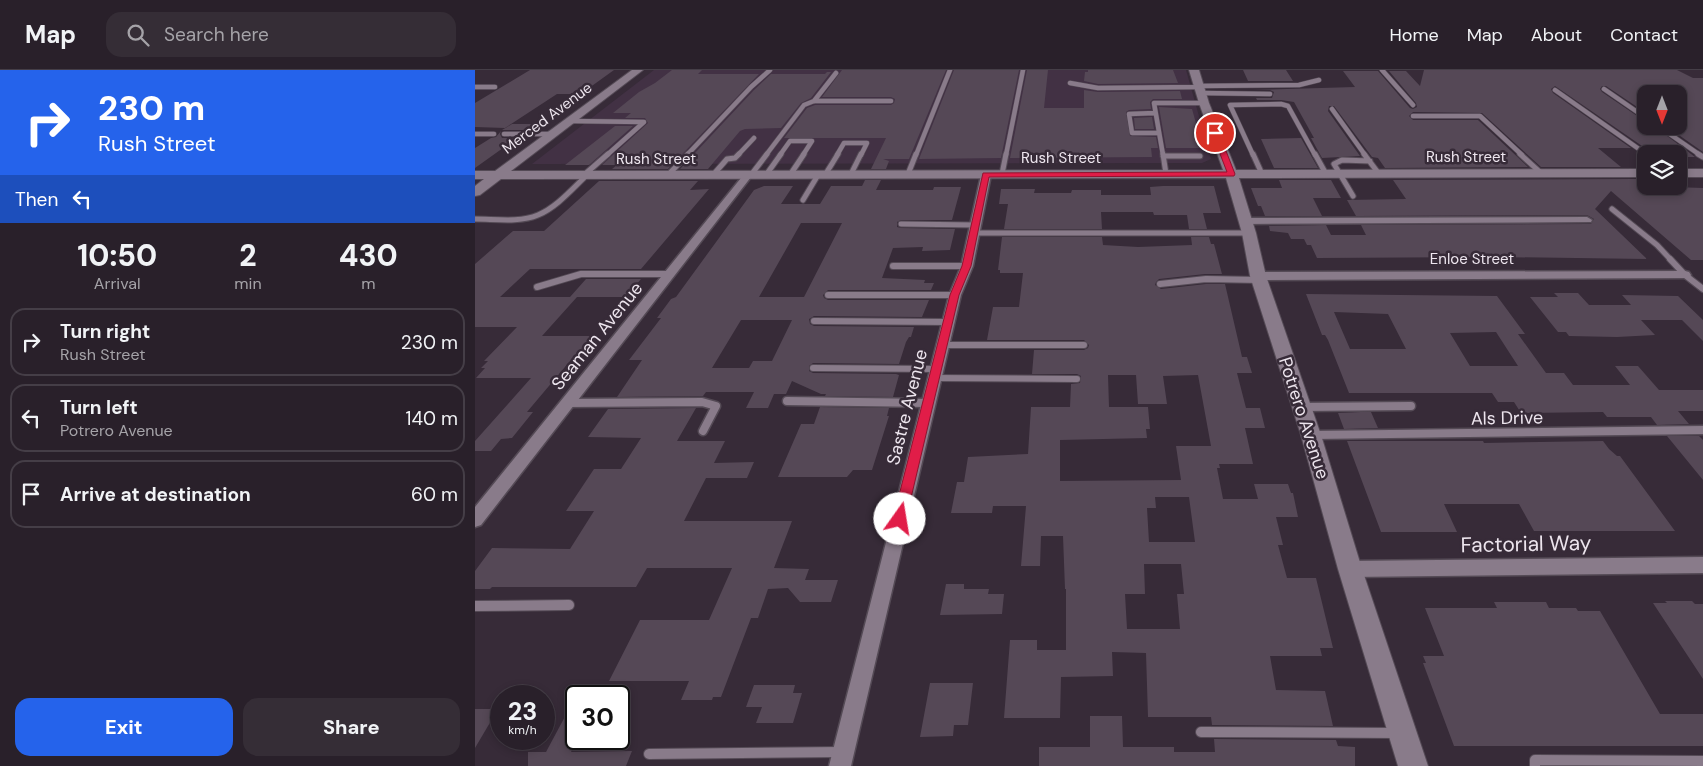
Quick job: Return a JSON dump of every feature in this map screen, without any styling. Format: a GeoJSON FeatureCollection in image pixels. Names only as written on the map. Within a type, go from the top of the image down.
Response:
{"type":"FeatureCollection","features":[{"type":"Feature","properties":{"kind":"street","name":"Merced Avenue"},"geometry":{"type":"LineString","coordinates":[[475,192],[638,70]]}},
{"type":"Feature","properties":{"kind":"street","name":"Potrero Avenue"},"geometry":{"type":"LineString","coordinates":[[1194,70],[1200,92],[1231,174],[1247,227],[1259,278],[1311,435],[1350,568],[1413,766]]}},
{"type":"Feature","properties":{"kind":"street","name":"Rush Street"},"geometry":{"type":"LineString","coordinates":[[475,175],[1637,173]]}},
{"type":"Feature","properties":{"kind":"street"},"geometry":{"type":"LineString","coordinates":[[1687,173],[1701,174]]}},
{"type":"Feature","properties":{"kind":"street","name":"Seaman Avenue"},"geometry":{"type":"LineString","coordinates":[[475,520],[749,175]]}},
{"type":"Feature","properties":{"kind":"street","name":"Sastre Avenue"},"geometry":{"type":"LineString","coordinates":[[841,759],[942,345],[955,295],[967,266],[986,175]]}},
{"type":"Feature","properties":{"kind":"street"},"geometry":{"type":"LineString","coordinates":[[1247,227],[1587,220]]}},
{"type":"Feature","properties":{"kind":"street","name":"Enloe Street"},"geometry":{"type":"LineString","coordinates":[[1259,278],[1685,275]]}},
{"type":"Feature","properties":{"kind":"street","name":"Factorial Way"},"geometry":{"type":"LineString","coordinates":[[1350,568],[1703,565]]}},
{"type":"Feature","properties":{"kind":"lane"},"geometry":{"type":"LineString","coordinates":[[668,175],[770,70]]}},
{"type":"Feature","properties":{"kind":"lane"},"geometry":{"type":"LineString","coordinates":[[908,174],[950,70]]}},
{"type":"Feature","properties":{"kind":"lane"},"geometry":{"type":"LineString","coordinates":[[1003,174],[1023,70]]}},
{"type":"Feature","properties":{"kind":"lane"},"geometry":{"type":"LineString","coordinates":[[1382,70],[1413,105]]}},
{"type":"Feature","properties":{"kind":"lane"},"geometry":{"type":"LineString","coordinates":[[814,101],[837,73]]}},
{"type":"Feature","properties":{"kind":"lane"},"geometry":{"type":"LineString","coordinates":[[1166,174],[1153,103],[1200,92],[1299,85],[1319,80]]}},
{"type":"Feature","properties":{"kind":"lane"},"geometry":{"type":"LineString","coordinates":[[1070,83],[1098,88],[1269,94]]}},
{"type":"Feature","properties":{"kind":"lane"},"geometry":{"type":"LineString","coordinates":[[475,87],[495,87]]}},
{"type":"Feature","properties":{"kind":"lane"},"geometry":{"type":"LineString","coordinates":[[1604,89],[1637,112]]}},
{"type":"Feature","properties":{"kind":"lane"},"geometry":{"type":"LineString","coordinates":[[1555,90],[1637,148]]}},
{"type":"Feature","properties":{"kind":"lane"},"geometry":{"type":"LineString","coordinates":[[749,175],[804,105],[814,101],[891,101]]}},
{"type":"Feature","properties":{"kind":"lane"},"geometry":{"type":"LineString","coordinates":[[1262,174],[1230,105],[1288,106],[1326,174]]}},
{"type":"Feature","properties":{"kind":"lane"},"geometry":{"type":"LineString","coordinates":[[1332,110],[1379,174]]}},
{"type":"Feature","properties":{"kind":"lane"},"geometry":{"type":"LineString","coordinates":[[1155,113],[1129,114],[1132,133],[1159,133]]}},
{"type":"Feature","properties":{"kind":"lane"},"geometry":{"type":"LineString","coordinates":[[1413,116],[1479,116],[1541,173]]}},
{"type":"Feature","properties":{"kind":"lane"},"geometry":{"type":"LineString","coordinates":[[475,219],[528,218],[537,216],[545,211],[644,122],[569,122]]}},
{"type":"Feature","properties":{"kind":"lane"},"geometry":{"type":"LineString","coordinates":[[475,134],[494,134]]}},
{"type":"Feature","properties":{"kind":"lane"},"geometry":{"type":"LineString","coordinates":[[504,134],[553,134]]}},
{"type":"Feature","properties":{"kind":"lane"},"geometry":{"type":"LineString","coordinates":[[1671,135],[1703,157]]}},
{"type":"Feature","properties":{"kind":"lane"},"geometry":{"type":"LineString","coordinates":[[713,175],[727,160],[735,158],[754,138]]}},
{"type":"Feature","properties":{"kind":"lane"},"geometry":{"type":"LineString","coordinates":[[766,175],[790,141],[812,141],[790,175]]}},
{"type":"Feature","properties":{"kind":"lane"},"geometry":{"type":"LineString","coordinates":[[803,200],[844,143],[867,143],[851,174]]}},
{"type":"Feature","properties":{"kind":"lane"},"geometry":{"type":"LineString","coordinates":[[1163,156],[1200,156]]}},
{"type":"Feature","properties":{"kind":"lane"},"geometry":{"type":"LineString","coordinates":[[1353,196],[1334,164],[1335,162],[1370,161]]}},
{"type":"Feature","properties":{"kind":"lane"},"geometry":{"type":"LineString","coordinates":[[1612,209],[1657,245],[1685,275],[1703,289]]}},
{"type":"Feature","properties":{"kind":"lane"},"geometry":{"type":"LineString","coordinates":[[901,224],[974,229],[1247,227]]}},
{"type":"Feature","properties":{"kind":"lane"},"geometry":{"type":"LineString","coordinates":[[893,266],[967,266]]}},
{"type":"Feature","properties":{"kind":"lane"},"geometry":{"type":"LineString","coordinates":[[537,287],[581,274],[671,274]]}},
{"type":"Feature","properties":{"kind":"lane"},"geometry":{"type":"LineString","coordinates":[[1160,284],[1206,279],[1259,278]]}},
{"type":"Feature","properties":{"kind":"lane"},"geometry":{"type":"LineString","coordinates":[[828,295],[955,295]]}},
{"type":"Feature","properties":{"kind":"lane"},"geometry":{"type":"LineString","coordinates":[[814,321],[948,322]]}},
{"type":"Feature","properties":{"kind":"lane"},"geometry":{"type":"LineString","coordinates":[[942,345],[1084,345]]}},
{"type":"Feature","properties":{"kind":"lane"},"geometry":{"type":"LineString","coordinates":[[813,368],[1077,379]]}},
{"type":"Feature","properties":{"kind":"lane"},"geometry":{"type":"LineString","coordinates":[[787,401],[928,403]]}},
{"type":"Feature","properties":{"kind":"lane"},"geometry":{"type":"LineString","coordinates":[[567,403],[702,402],[716,406],[703,432]]}},
{"type":"Feature","properties":{"kind":"lane"},"geometry":{"type":"LineString","coordinates":[[1301,407],[1411,406]]}},
{"type":"Feature","properties":{"kind":"lane","name":"Als Drive"},"geometry":{"type":"LineString","coordinates":[[1311,435],[1703,430]]}},
{"type":"Feature","properties":{"kind":"lane"},"geometry":{"type":"LineString","coordinates":[[475,606],[569,605]]}},
{"type":"Feature","properties":{"kind":"lane"},"geometry":{"type":"LineString","coordinates":[[1201,732],[1403,733]]}},
{"type":"Feature","properties":{"kind":"lane"},"geometry":{"type":"LineString","coordinates":[[649,754],[841,759]]}},
{"type":"Feature","properties":{"kind":"lane"},"geometry":{"type":"LineString","coordinates":[[1535,766],[1535,760],[1703,761]]}},
{"type":"Feature","properties":{"kind":"shaded area"},"geometry":{"type":"Polygon","coordinates":[[[654,70],[1186,70],[1211,159],[1202,163],[532,164],[654,70]]]}},
{"type":"Feature","properties":{"kind":"building"},"geometry":{"type":"Polygon","coordinates":[[[530,70],[614,70],[589,88],[584,88],[575,94],[557,94],[505,128],[475,127],[475,103],[530,70]]]}},
{"type":"Feature","properties":{"kind":"building"},"geometry":{"type":"Polygon","coordinates":[[[672,70],[702,70],[698,74],[759,74],[668,169],[612,169],[617,165],[602,165],[648,123],[645,118],[625,118],[631,113],[613,113],[639,92],[672,70]]]}},
{"type":"Feature","properties":{"kind":"building"},"geometry":{"type":"Polygon","coordinates":[[[842,70],[946,70],[909,159],[883,159],[889,161],[886,169],[871,169],[886,138],[784,138],[807,108],[815,105],[891,105],[894,103],[895,99],[891,97],[822,97],[842,70]]]}},
{"type":"Feature","properties":{"kind":"building"},"geometry":{"type":"Polygon","coordinates":[[[954,70],[1019,70],[1001,158],[919,159],[954,70]]]}},
{"type":"Feature","properties":{"kind":"building"},"geometry":{"type":"Polygon","coordinates":[[[1027,70],[1048,70],[1044,108],[1084,108],[1084,90],[1098,92],[1180,91],[1182,99],[1153,99],[1150,102],[1151,109],[1129,110],[1126,112],[1130,136],[1156,137],[1158,148],[1151,148],[1152,157],[1010,158],[1027,70]]]}},
{"type":"Feature","properties":{"kind":"building"},"geometry":{"type":"Polygon","coordinates":[[[1088,70],[1173,70],[1178,83],[1098,84],[1084,81],[1085,72],[1088,72],[1088,70]]]}},
{"type":"Feature","properties":{"kind":"building"},"geometry":{"type":"Polygon","coordinates":[[[1243,70],[1286,70],[1293,81],[1248,81],[1243,70]]]}},
{"type":"Feature","properties":{"kind":"building"},"geometry":{"type":"Polygon","coordinates":[[[1424,70],[1677,70],[1693,78],[1703,78],[1703,152],[1679,135],[1687,135],[1687,85],[1637,85],[1637,107],[1606,86],[1602,86],[1600,89],[1637,116],[1637,135],[1666,135],[1679,145],[1641,145],[1555,86],[1551,89],[1553,93],[1631,148],[1598,148],[1621,167],[1541,167],[1482,113],[1413,112],[1409,116],[1413,120],[1478,120],[1528,167],[1385,168],[1378,158],[1372,157],[1334,106],[1329,106],[1328,111],[1360,156],[1322,158],[1311,138],[1314,138],[1294,102],[1257,100],[1256,98],[1272,98],[1274,92],[1270,90],[1252,90],[1355,87],[1343,71],[1378,71],[1410,108],[1413,109],[1417,107],[1416,103],[1389,71],[1406,71],[1420,86],[1424,70]]]}},
{"type":"Feature","properties":{"kind":"building"},"geometry":{"type":"Polygon","coordinates":[[[831,72],[811,98],[801,103],[781,128],[745,129],[740,131],[708,169],[680,169],[771,74],[825,74],[831,72]]]}},
{"type":"Feature","properties":{"kind":"building"},"geometry":{"type":"Polygon","coordinates":[[[1159,107],[1192,109],[1203,148],[1166,148],[1159,107]]]}},
{"type":"Feature","properties":{"kind":"building"},"geometry":{"type":"Polygon","coordinates":[[[1152,117],[1154,129],[1135,129],[1134,118],[1152,117]]]}},
{"type":"Feature","properties":{"kind":"building"},"geometry":{"type":"Polygon","coordinates":[[[512,124],[536,124],[529,130],[502,130],[512,124]]]}},
{"type":"Feature","properties":{"kind":"building"},"geometry":{"type":"Polygon","coordinates":[[[615,126],[633,126],[589,165],[565,165],[615,126]]]}},
{"type":"Feature","properties":{"kind":"building"},"geometry":{"type":"Polygon","coordinates":[[[501,131],[502,138],[517,138],[475,168],[475,148],[496,137],[501,131]]]}},
{"type":"Feature","properties":{"kind":"building"},"geometry":{"type":"Polygon","coordinates":[[[1301,138],[1318,168],[1274,168],[1261,139],[1301,138]]]}},
{"type":"Feature","properties":{"kind":"building"},"geometry":{"type":"Polygon","coordinates":[[[1687,151],[1695,157],[1687,157],[1687,151]]]}},
{"type":"Feature","properties":{"kind":"building"},"geometry":{"type":"Polygon","coordinates":[[[1636,179],[1637,195],[1687,195],[1687,187],[1703,188],[1703,260],[1691,260],[1611,191],[1595,209],[1647,259],[1496,257],[1494,254],[1491,257],[1317,258],[1311,245],[1307,245],[1304,239],[1291,239],[1288,233],[1270,231],[1269,226],[1326,225],[1331,235],[1366,235],[1361,225],[1591,224],[1594,219],[1587,215],[1356,216],[1347,200],[1406,199],[1393,180],[1636,179]]]}},
{"type":"Feature","properties":{"kind":"building"},"geometry":{"type":"Polygon","coordinates":[[[865,180],[881,180],[876,190],[933,190],[934,187],[961,187],[952,220],[901,220],[897,222],[897,227],[901,228],[955,229],[950,250],[922,251],[923,247],[893,248],[882,278],[925,280],[924,283],[934,283],[931,290],[828,290],[823,295],[828,300],[929,300],[922,317],[814,316],[809,319],[810,324],[814,326],[914,327],[911,337],[906,342],[899,364],[813,363],[809,366],[809,371],[813,373],[899,375],[893,397],[825,396],[826,394],[821,394],[792,381],[786,394],[774,394],[768,408],[746,408],[754,392],[706,392],[703,396],[617,397],[642,360],[629,360],[661,318],[657,318],[671,299],[676,297],[754,190],[764,186],[793,186],[781,204],[820,204],[831,186],[862,186],[865,180]],[[801,223],[759,297],[804,297],[842,223],[801,223]],[[741,320],[712,368],[749,368],[753,361],[772,361],[792,320],[741,320]]]}},
{"type":"Feature","properties":{"kind":"building"},"geometry":{"type":"Polygon","coordinates":[[[1279,180],[1331,180],[1341,198],[1313,198],[1322,216],[1265,216],[1261,206],[1258,206],[1251,188],[1282,188],[1279,180]]]}},
{"type":"Feature","properties":{"kind":"building"},"geometry":{"type":"Polygon","coordinates":[[[599,181],[698,181],[690,190],[709,189],[641,269],[530,269],[500,297],[577,297],[542,336],[594,336],[574,361],[570,361],[527,412],[533,412],[512,438],[501,439],[491,451],[475,451],[475,441],[531,378],[476,378],[485,368],[481,368],[488,361],[484,361],[517,327],[475,327],[475,264],[513,231],[544,231],[599,181]]]}},
{"type":"Feature","properties":{"kind":"building"},"geometry":{"type":"Polygon","coordinates":[[[1214,186],[1221,213],[1203,213],[1207,229],[1189,229],[1187,215],[1154,215],[1153,212],[1101,212],[1102,229],[1004,229],[1008,204],[999,204],[1001,189],[1035,189],[1034,193],[1071,193],[1072,190],[1101,190],[1101,195],[1151,195],[1150,187],[1214,186]]]}},
{"type":"Feature","properties":{"kind":"building"},"geometry":{"type":"Polygon","coordinates":[[[1002,237],[1102,237],[1103,245],[1138,247],[1192,245],[1191,237],[1209,237],[1211,244],[1214,244],[1222,274],[1159,279],[1155,285],[1161,289],[1225,284],[1242,357],[1247,357],[1252,373],[1237,373],[1246,408],[1260,408],[1265,428],[1245,428],[1253,464],[1219,464],[1220,468],[1217,468],[1223,499],[1258,499],[1254,484],[1288,484],[1291,493],[1293,493],[1298,517],[1276,517],[1283,545],[1278,545],[1287,578],[1316,578],[1333,648],[1320,648],[1322,656],[1270,656],[1276,690],[1325,691],[1333,726],[1212,725],[1211,717],[1148,717],[1146,653],[1112,652],[1113,676],[1061,677],[1060,718],[1004,718],[1010,640],[1037,640],[1037,650],[1066,650],[1066,589],[1063,536],[1041,536],[1040,566],[1021,566],[1026,506],[993,506],[992,513],[951,513],[957,482],[964,482],[968,457],[1028,454],[1031,407],[1070,407],[1071,384],[1080,383],[1081,376],[1077,374],[1032,374],[1034,350],[1084,350],[1089,345],[1084,340],[987,340],[993,307],[1019,307],[1023,273],[1000,273],[1000,270],[998,270],[1002,237]],[[1108,375],[1109,407],[1148,407],[1150,429],[1146,429],[1147,438],[1060,440],[1060,481],[1181,480],[1176,446],[1211,446],[1198,375],[1163,376],[1167,404],[1138,404],[1136,375],[1108,375]],[[1155,497],[1156,508],[1147,508],[1149,542],[1195,542],[1189,497],[1155,497]],[[1144,564],[1145,594],[1125,594],[1127,629],[1180,629],[1177,594],[1184,594],[1181,564],[1144,564]]]}},
{"type":"Feature","properties":{"kind":"building"},"geometry":{"type":"Polygon","coordinates":[[[586,279],[641,279],[626,297],[570,297],[586,279]]]}},
{"type":"Feature","properties":{"kind":"building"},"geometry":{"type":"Polygon","coordinates":[[[1554,293],[1578,293],[1589,305],[1631,305],[1622,295],[1678,296],[1703,320],[1703,341],[1682,320],[1641,320],[1655,335],[1617,337],[1569,336],[1566,332],[1558,332],[1530,297],[1558,297],[1554,293]]]}},
{"type":"Feature","properties":{"kind":"building"},"geometry":{"type":"Polygon","coordinates":[[[1306,294],[1497,296],[1525,334],[1518,334],[1546,373],[1564,373],[1573,385],[1630,385],[1615,366],[1638,366],[1659,390],[1703,390],[1703,411],[1678,411],[1689,424],[1657,425],[1651,417],[1607,417],[1603,412],[1521,413],[1514,402],[1498,402],[1492,393],[1349,393],[1328,340],[1325,335],[1322,335],[1306,294]],[[1334,312],[1350,349],[1406,349],[1388,314],[1334,312]],[[1496,332],[1450,333],[1470,366],[1518,366],[1496,332]]]}},
{"type":"Feature","properties":{"kind":"building"},"geometry":{"type":"Polygon","coordinates":[[[820,407],[889,408],[887,416],[889,416],[872,470],[853,470],[847,477],[778,477],[801,424],[814,424],[820,407]]]}},
{"type":"Feature","properties":{"kind":"building"},"geometry":{"type":"Polygon","coordinates":[[[696,408],[677,441],[725,441],[714,463],[754,462],[747,478],[706,478],[684,521],[792,521],[774,568],[809,569],[805,580],[838,580],[831,602],[800,602],[788,588],[768,589],[758,618],[751,618],[721,697],[713,697],[712,700],[681,700],[689,681],[609,681],[640,620],[709,620],[732,568],[647,568],[636,587],[492,587],[490,589],[475,589],[475,571],[492,548],[570,549],[594,511],[566,511],[594,469],[621,469],[641,438],[588,437],[608,409],[696,408]]]}},
{"type":"Feature","properties":{"kind":"building"},"geometry":{"type":"Polygon","coordinates":[[[1371,412],[1378,428],[1344,429],[1338,413],[1371,412]]]}},
{"type":"Feature","properties":{"kind":"building"},"geometry":{"type":"Polygon","coordinates":[[[1667,436],[1699,436],[1703,440],[1703,480],[1667,436]]]}},
{"type":"Feature","properties":{"kind":"building"},"geometry":{"type":"Polygon","coordinates":[[[1347,441],[1483,441],[1484,443],[1603,441],[1609,449],[1617,456],[1620,456],[1675,531],[1534,531],[1519,504],[1444,504],[1457,532],[1381,532],[1347,441]]]}},
{"type":"Feature","properties":{"kind":"building"},"geometry":{"type":"Polygon","coordinates":[[[946,584],[964,584],[964,589],[989,589],[988,594],[1004,594],[1002,614],[940,615],[946,584]]]}},
{"type":"Feature","properties":{"kind":"building"},"geometry":{"type":"Polygon","coordinates":[[[1665,601],[1692,601],[1695,604],[1703,604],[1703,679],[1653,603],[1667,603],[1665,601]]]}},
{"type":"Feature","properties":{"kind":"building"},"geometry":{"type":"Polygon","coordinates":[[[1494,602],[1546,602],[1549,608],[1576,608],[1578,611],[1600,611],[1660,714],[1703,714],[1703,746],[1454,746],[1423,663],[1426,663],[1423,656],[1444,656],[1425,608],[1497,608],[1494,602]]]}},
{"type":"Feature","properties":{"kind":"building"},"geometry":{"type":"Polygon","coordinates":[[[930,683],[973,683],[968,725],[954,725],[953,736],[920,737],[930,683]]]}},
{"type":"Feature","properties":{"kind":"building"},"geometry":{"type":"Polygon","coordinates":[[[754,685],[795,685],[793,693],[802,693],[793,723],[756,723],[762,707],[746,707],[754,685]]]}},
{"type":"Feature","properties":{"kind":"building"},"geometry":{"type":"Polygon","coordinates":[[[475,709],[490,709],[490,723],[475,748],[475,709]]]}},
{"type":"Feature","properties":{"kind":"building"},"geometry":{"type":"Polygon","coordinates":[[[1090,716],[1122,716],[1123,747],[1174,747],[1174,752],[1215,752],[1214,739],[1336,740],[1338,746],[1355,747],[1355,766],[1039,766],[1039,747],[1090,747],[1090,716]]]}},
{"type":"Feature","properties":{"kind":"building"},"geometry":{"type":"Polygon","coordinates":[[[565,717],[565,750],[572,750],[571,752],[632,751],[626,766],[528,766],[528,752],[555,750],[555,735],[565,717]]]}},
{"type":"Feature","properties":{"kind":"route"},"geometry":{"type":"LineString","coordinates":[[900,519],[955,295],[967,266],[986,175],[1231,174],[1215,133]]}}]}
